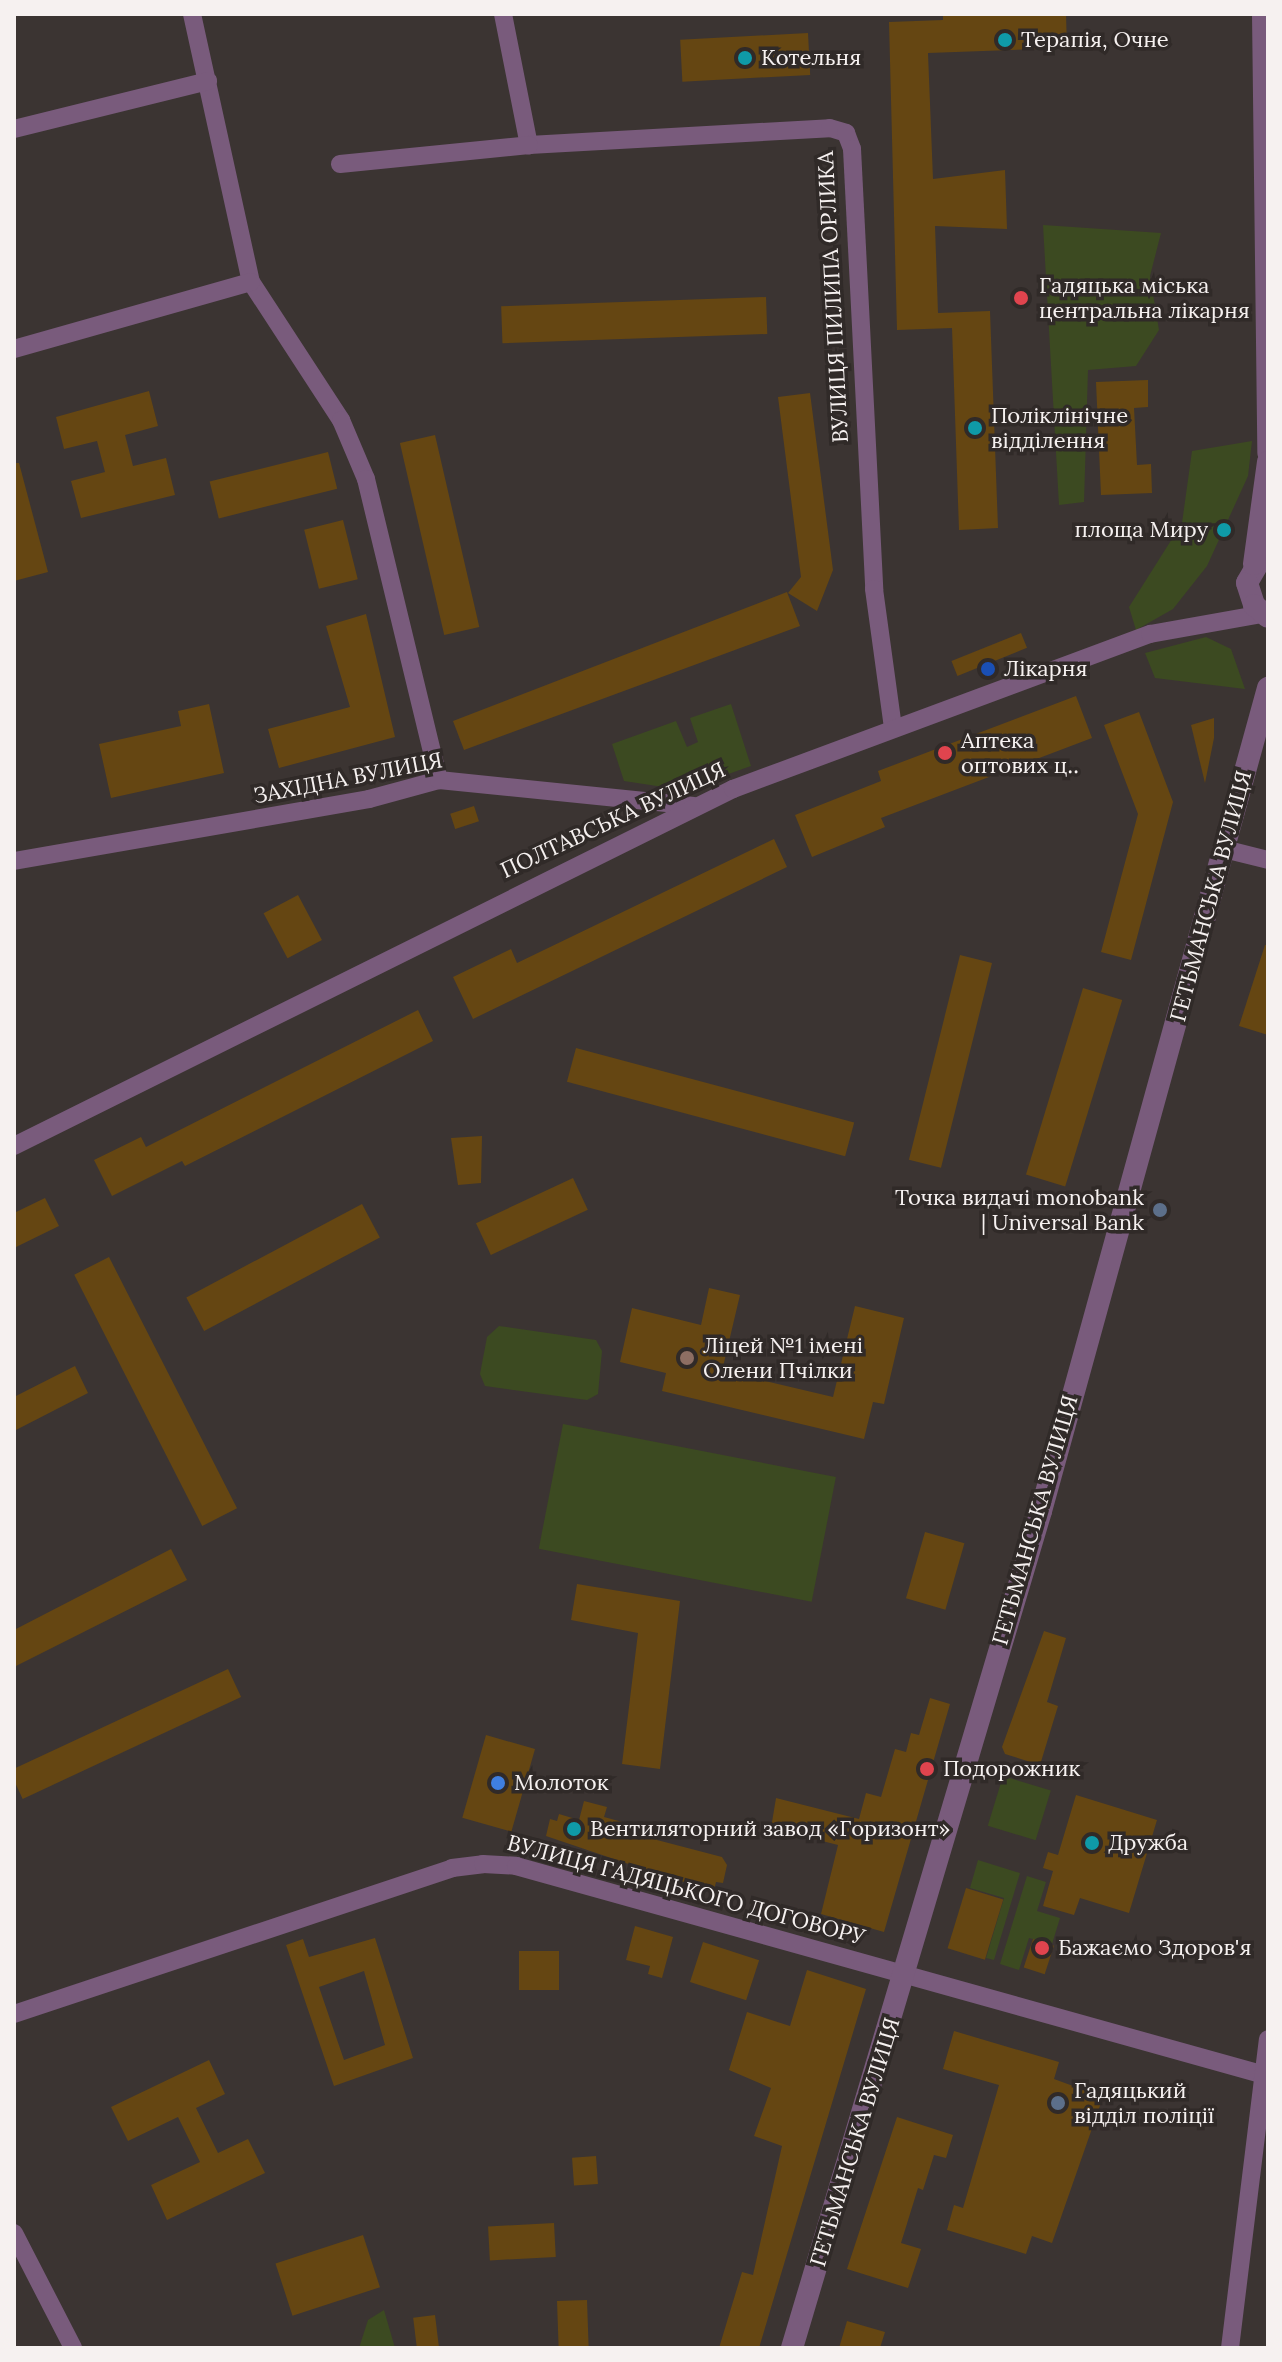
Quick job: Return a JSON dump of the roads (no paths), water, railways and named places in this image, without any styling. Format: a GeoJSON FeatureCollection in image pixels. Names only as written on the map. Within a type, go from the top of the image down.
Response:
{"type":"FeatureCollection","features":[{"type":"Feature","properties":{"kind":"street"},"geometry":{"type":"LineString","coordinates":[[192,14],[251,282],[341,420],[366,479],[439,780]]}},
{"type":"Feature","properties":{"kind":"street"},"geometry":{"type":"LineString","coordinates":[[503,14],[529,145]]}},
{"type":"Feature","properties":{"kind":"street"},"geometry":{"type":"LineString","coordinates":[[1263,14],[1268,453]]}},
{"type":"Feature","properties":{"kind":"street"},"geometry":{"type":"LineString","coordinates":[[14,129],[208,81]]}},
{"type":"Feature","properties":{"kind":"street","name":"ВУЛИЦЯ ПИЛИПА ОРЛИКА"},"geometry":{"type":"LineString","coordinates":[[340,164],[529,145],[830,128],[846,133],[852,149],[874,589],[893,728]]}},
{"type":"Feature","properties":{"kind":"street"},"geometry":{"type":"LineString","coordinates":[[14,349],[251,282]]}},
{"type":"Feature","properties":{"kind":"street"},"geometry":{"type":"LineString","coordinates":[[1265,615],[1249,594],[1261,558],[1268,462]]}},
{"type":"Feature","properties":{"kind":"street","name":"ПОЛТАВСЬКА ВУЛИЦЯ"},"geometry":{"type":"LineString","coordinates":[[14,1146],[694,806],[893,728],[1150,634],[1265,615]]}},
{"type":"Feature","properties":{"kind":"street","name":"ГЕТЬМАНСЬКА ВУЛИЦЯ"},"geometry":{"type":"LineString","coordinates":[[792,2348],[906,1973],[1174,1038],[1268,688]]}},
{"type":"Feature","properties":{"kind":"street","name":"ЗАХІДНА ВУЛИЦЯ"},"geometry":{"type":"LineString","coordinates":[[14,861],[369,799],[439,780],[609,793],[694,806]]}},
{"type":"Feature","properties":{"kind":"street"},"geometry":{"type":"LineString","coordinates":[[1224,849],[1268,860]]}},
{"type":"Feature","properties":{"kind":"street","name":"ВУЛИЦЯ ГАДЯЦЬКОГО ДОГОВОРУ"},"geometry":{"type":"LineString","coordinates":[[14,2014],[452,1868],[483,1864],[516,1866],[1264,2075]]}},
{"type":"Feature","properties":{"kind":"street"},"geometry":{"type":"LineString","coordinates":[[1230,2348],[1268,2039]]}},
{"type":"Feature","properties":{"kind":"street"},"geometry":{"type":"LineString","coordinates":[[14,2233],[73,2348]]}},
{"type":"Feature","properties":{"kind":"place","name":"Терапія, Очне"},"geometry":{"type":"Point","coordinates":[1005,40]}},
{"type":"Feature","properties":{"kind":"place","name":"Котельня"},"geometry":{"type":"Point","coordinates":[745,58]}},
{"type":"Feature","properties":{"kind":"place","name":"Гадяцька міська центральна лікарня"},"geometry":{"type":"Point","coordinates":[1021,298]}},
{"type":"Feature","properties":{"kind":"place","name":"Поліклінічне відділення"},"geometry":{"type":"Point","coordinates":[975,428]}},
{"type":"Feature","properties":{"kind":"place","name":"площа Миру"},"geometry":{"type":"Point","coordinates":[1224,530]}},
{"type":"Feature","properties":{"kind":"place","name":"Лікарня"},"geometry":{"type":"Point","coordinates":[988,669]}},
{"type":"Feature","properties":{"kind":"place","name":"Аптека оптових ц‥"},"geometry":{"type":"Point","coordinates":[945,753]}},
{"type":"Feature","properties":{"kind":"place","name":"Точка видачі monobank | Universal Bank"},"geometry":{"type":"Point","coordinates":[1160,1210]}},
{"type":"Feature","properties":{"kind":"place","name":"Ліцей №1 імені Олени Пчілки"},"geometry":{"type":"Point","coordinates":[687,1358]}},
{"type":"Feature","properties":{"kind":"place","name":"Подорожник"},"geometry":{"type":"Point","coordinates":[927,1769]}},
{"type":"Feature","properties":{"kind":"place","name":"Молоток"},"geometry":{"type":"Point","coordinates":[498,1783]}},
{"type":"Feature","properties":{"kind":"place","name":"Вентиляторний завод «Горизонт»"},"geometry":{"type":"Point","coordinates":[574,1829]}},
{"type":"Feature","properties":{"kind":"place","name":"Дружба"},"geometry":{"type":"Point","coordinates":[1092,1843]}},
{"type":"Feature","properties":{"kind":"place","name":"Бажаємо Здоров'я"},"geometry":{"type":"Point","coordinates":[1042,1948]}},
{"type":"Feature","properties":{"kind":"place","name":"Гадяцький відділ поліції"},"geometry":{"type":"Point","coordinates":[1058,2103]}}]}
